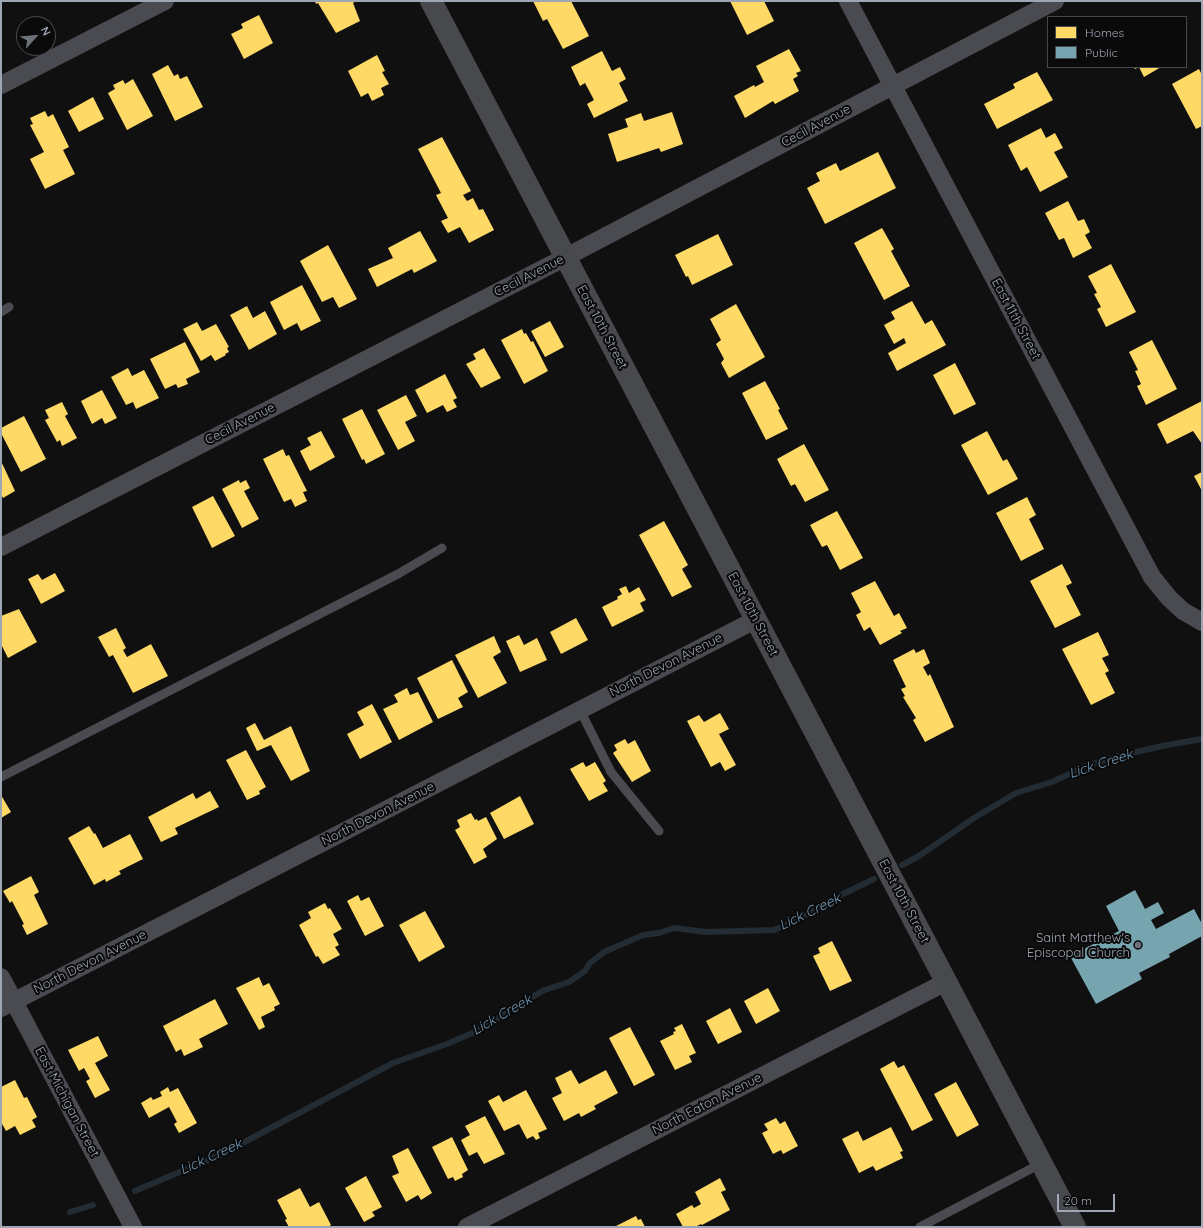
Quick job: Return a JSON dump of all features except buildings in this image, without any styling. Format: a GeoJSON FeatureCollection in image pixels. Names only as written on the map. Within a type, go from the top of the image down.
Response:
{"type":"FeatureCollection","features":[{"type":"Feature","properties":{"kind":"main road","name":"East 10th Street"},"geometry":{"type":"LineString","coordinates":[[431,1],[1075,1227]]}},
{"type":"Feature","properties":{"kind":"street"},"geometry":{"type":"LineString","coordinates":[[1,85],[165,1]]}},
{"type":"Feature","properties":{"kind":"street","name":"East 11th Street"},"geometry":{"type":"LineString","coordinates":[[848,1],[1152,576],[1169,598],[1183,610],[1202,622]]}},
{"type":"Feature","properties":{"kind":"street","name":"Cecil Avenue"},"geometry":{"type":"LineString","coordinates":[[1,547],[566,257],[1054,1]]}},
{"type":"Feature","properties":{"kind":"street","name":"North Devon Avenue"},"geometry":{"type":"LineString","coordinates":[[7,1004],[755,620]]}},
{"type":"Feature","properties":{"kind":"street","name":"East Michigan Street"},"geometry":{"type":"LineString","coordinates":[[1,977],[7,1004],[133,1227]]}},
{"type":"Feature","properties":{"kind":"street","name":"North Eaton Avenue"},"geometry":{"type":"LineString","coordinates":[[467,1227],[946,982]]}},
{"type":"Feature","properties":{"kind":"lane"},"geometry":{"type":"LineString","coordinates":[[1,777],[398,574],[442,548]]}},
{"type":"Feature","properties":{"kind":"lane"},"geometry":{"type":"LineString","coordinates":[[580,710],[611,772],[659,831]]}},
{"type":"Feature","properties":{"kind":"lane"},"geometry":{"type":"LineString","coordinates":[[920,1227],[1042,1163]]}},
{"type":"Feature","properties":{"kind":"waterway","name":"Lick Creek"},"geometry":{"type":"LineString","coordinates":[[902,865],[919,856],[974,818],[1016,793],[1052,782],[1086,766],[1115,757],[1162,746],[1202,739]]}},
{"type":"Feature","properties":{"kind":"waterway","name":"Lick Creek"},"geometry":{"type":"LineString","coordinates":[[135,1191],[222,1154],[393,1063],[447,1044],[477,1031],[542,991],[569,982],[585,971],[590,963],[604,952],[643,935],[659,933],[674,928],[706,932],[774,930],[791,923],[843,894],[874,879]]}},
{"type":"Feature","properties":{"kind":"waterway","name":"Lick Creek"},"geometry":{"type":"LineString","coordinates":[[70,1212],[93,1205]]}},
{"type":"Feature","properties":{"kind":"place","name":"Saint Matthew's Episcopal Church"},"geometry":{"type":"Point","coordinates":[1138,945]}}]}
